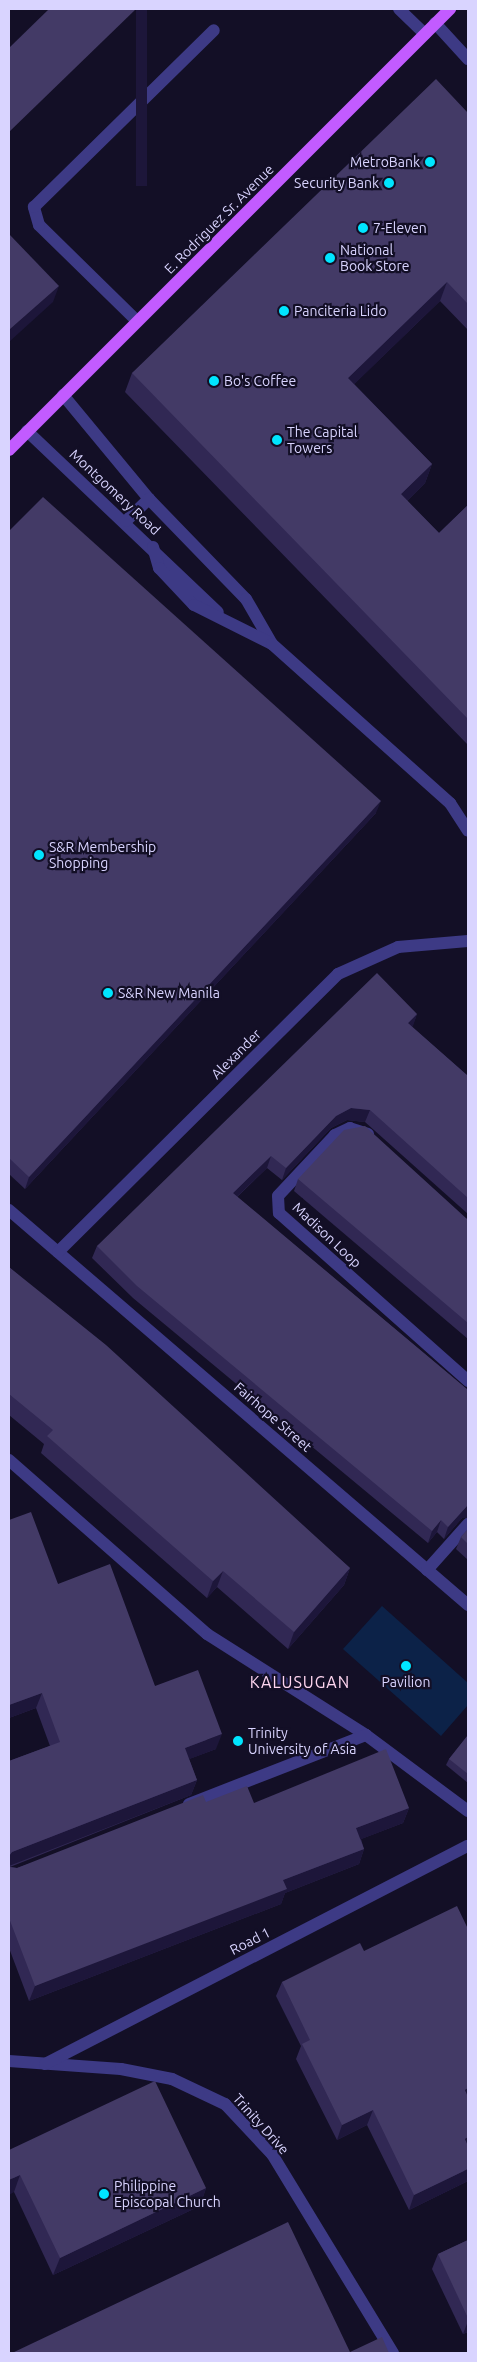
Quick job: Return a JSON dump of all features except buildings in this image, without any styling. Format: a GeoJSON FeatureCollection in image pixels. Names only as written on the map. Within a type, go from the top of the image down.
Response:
{"type":"FeatureCollection","features":[{"type":"Feature","properties":{"kind":"main road","name":"E. Rodriguez Sr. Avenue"},"geometry":{"type":"LineString","coordinates":[[9,450],[450,9]]}},
{"type":"Feature","properties":{"kind":"street"},"geometry":{"type":"LineString","coordinates":[[400,9],[425,34]]}},
{"type":"Feature","properties":{"kind":"street"},"geometry":{"type":"LineString","coordinates":[[436,23],[468,59]]}},
{"type":"Feature","properties":{"kind":"street"},"geometry":{"type":"LineString","coordinates":[[137,321],[40,225],[34,207],[214,30]]}},
{"type":"Feature","properties":{"kind":"street","name":"Montgomery Road"},"geometry":{"type":"LineString","coordinates":[[63,396],[149,499],[246,600],[272,644]]}},
{"type":"Feature","properties":{"kind":"street","name":"Montgomery Road"},"geometry":{"type":"LineString","coordinates":[[27,431],[153,547],[159,568],[194,605],[224,618],[272,644],[450,803],[468,831]]}},
{"type":"Feature","properties":{"kind":"street"},"geometry":{"type":"LineString","coordinates":[[126,522],[149,499]]}},
{"type":"Feature","properties":{"kind":"street","name":"Alexander"},"geometry":{"type":"LineString","coordinates":[[58,1252],[338,974],[398,947],[468,941]]}},
{"type":"Feature","properties":{"kind":"street","name":"Madison Loop"},"geometry":{"type":"LineString","coordinates":[[378,1143],[364,1130],[350,1128],[335,1135],[278,1196],[279,1213],[468,1381]]}},
{"type":"Feature","properties":{"kind":"street","name":"Fairhope Street"},"geometry":{"type":"LineString","coordinates":[[9,1210],[468,1605]]}},
{"type":"Feature","properties":{"kind":"street"},"geometry":{"type":"LineString","coordinates":[[9,1460],[208,1634],[366,1735],[468,1811]]}},
{"type":"Feature","properties":{"kind":"street"},"geometry":{"type":"LineString","coordinates":[[427,1570],[468,1524]]}},
{"type":"Feature","properties":{"kind":"street"},"geometry":{"type":"LineString","coordinates":[[174,1810],[366,1735]]}},
{"type":"Feature","properties":{"kind":"street","name":"Road 1"},"geometry":{"type":"LineString","coordinates":[[45,2064],[468,1846]]}},
{"type":"Feature","properties":{"kind":"street","name":"Trinity Drive"},"geometry":{"type":"LineString","coordinates":[[9,2062],[121,2069],[172,2079],[225,2104],[272,2154],[393,2353]]}},
{"type":"Feature","properties":{"kind":"water","name":"Pavilion"},"geometry":{"type":"Polygon","coordinates":[[[382,1606],[468,1683],[468,1705],[441,1736],[343,1649],[382,1606]]]}},
{"type":"Feature","properties":{"kind":"place","name":"MetroBank"},"geometry":{"type":"Point","coordinates":[430,162]}},
{"type":"Feature","properties":{"kind":"place","name":"Security Bank"},"geometry":{"type":"Point","coordinates":[389,183]}},
{"type":"Feature","properties":{"kind":"place","name":"7-Eleven"},"geometry":{"type":"Point","coordinates":[363,228]}},
{"type":"Feature","properties":{"kind":"place","name":"National Book Store"},"geometry":{"type":"Point","coordinates":[330,258]}},
{"type":"Feature","properties":{"kind":"place","name":"Panciteria Lido"},"geometry":{"type":"Point","coordinates":[284,311]}},
{"type":"Feature","properties":{"kind":"place","name":"Bo's Coffee"},"geometry":{"type":"Point","coordinates":[214,381]}},
{"type":"Feature","properties":{"kind":"place","name":"The Capital Towers"},"geometry":{"type":"Point","coordinates":[277,440]}},
{"type":"Feature","properties":{"kind":"place","name":"S&R Membership Shopping"},"geometry":{"type":"Point","coordinates":[39,855]}},
{"type":"Feature","properties":{"kind":"place","name":"S&R New Manila"},"geometry":{"type":"Point","coordinates":[108,993]}},
{"type":"Feature","properties":{"kind":"place","name":"Pavilion"},"geometry":{"type":"Point","coordinates":[406,1666]}},
{"type":"Feature","properties":{"kind":"place","name":"Trinity University of Asia"},"geometry":{"type":"Point","coordinates":[238,1741]}},
{"type":"Feature","properties":{"kind":"place","name":"Philippine Episcopal Church"},"geometry":{"type":"Point","coordinates":[104,2194]}},
{"type":"Feature","properties":{"kind":"district","name":"KALUSUGAN"},"geometry":{"type":"Point","coordinates":[300,1682]}}]}
